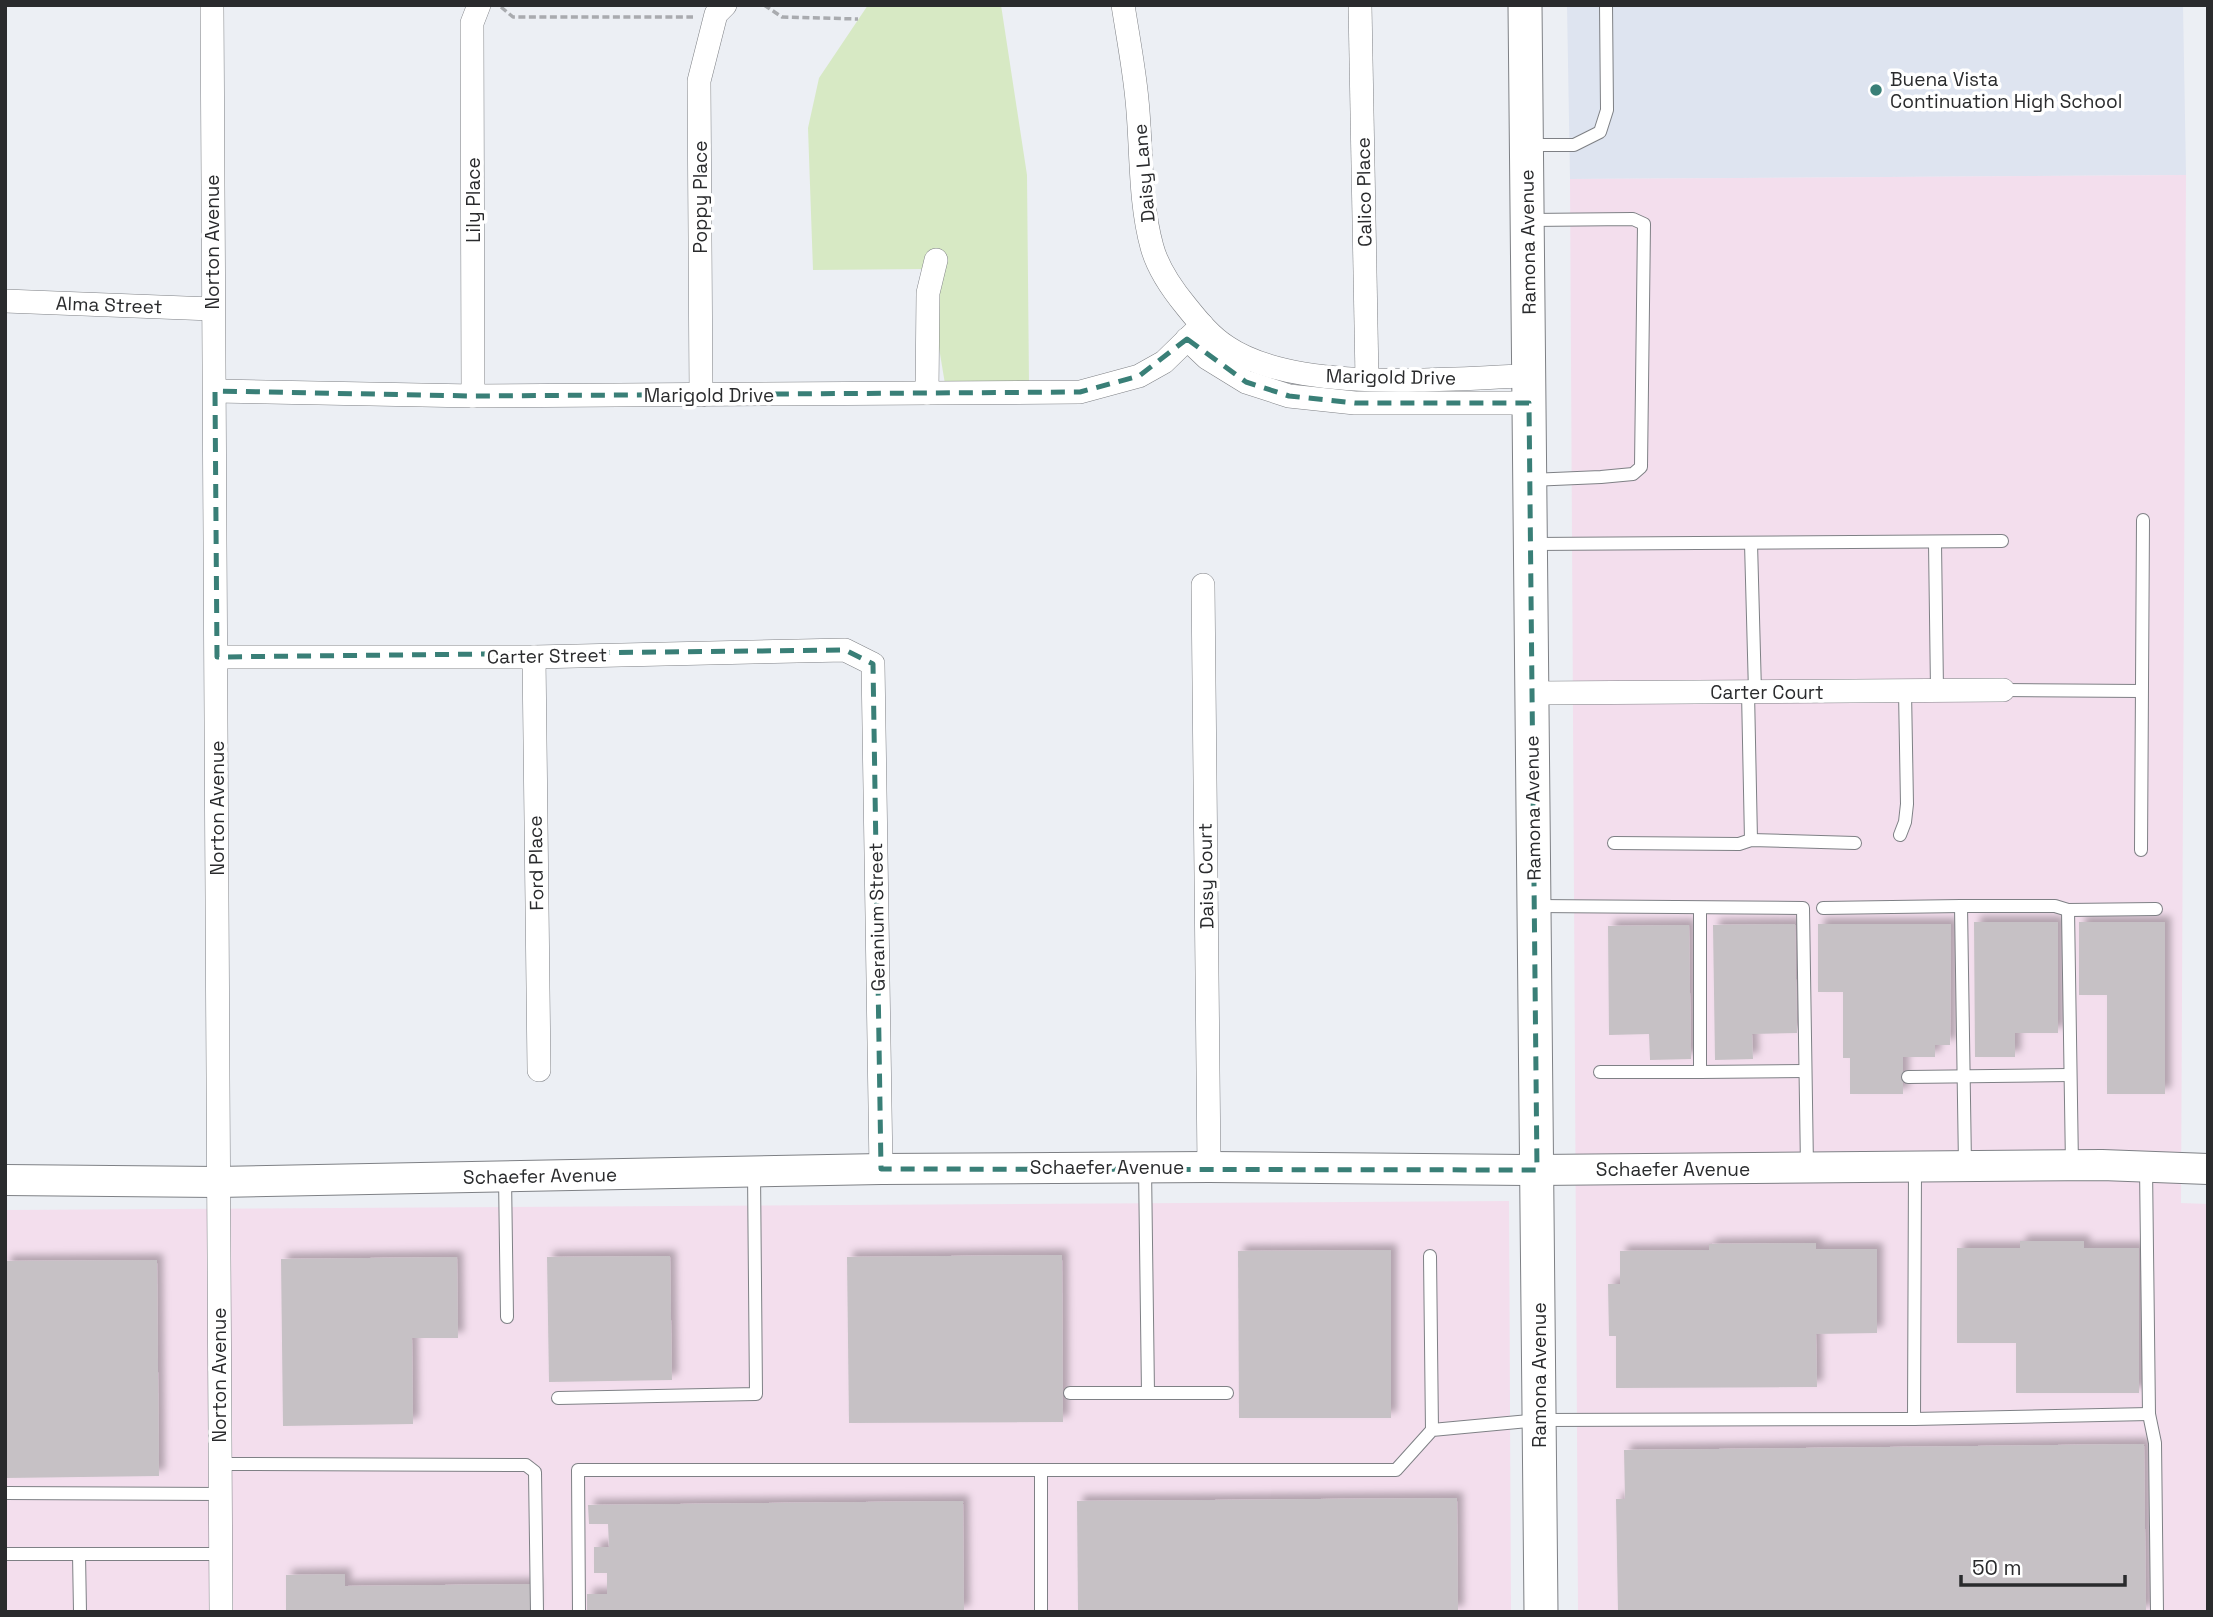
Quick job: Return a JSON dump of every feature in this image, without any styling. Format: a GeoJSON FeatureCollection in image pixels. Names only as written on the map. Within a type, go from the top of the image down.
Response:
{"type":"FeatureCollection","features":[{"type":"Feature","properties":{"kind":"main road","name":"Ramona Avenue"},"geometry":{"type":"LineString","coordinates":[[1525,5],[1541,1612]]}},
{"type":"Feature","properties":{"kind":"street","name":"Norton Avenue"},"geometry":{"type":"LineString","coordinates":[[212,5],[221,1612]]}},
{"type":"Feature","properties":{"kind":"street","name":"Lily Place"},"geometry":{"type":"LineString","coordinates":[[473,396],[472,23],[478,5]]}},
{"type":"Feature","properties":{"kind":"street","name":"Poppy Place"},"geometry":{"type":"LineString","coordinates":[[701,395],[699,81],[716,14],[724,5]]}},
{"type":"Feature","properties":{"kind":"street","name":"Daisy Lane"},"geometry":{"type":"LineString","coordinates":[[1123,5],[1137,98],[1145,208],[1152,248],[1194,332]]}},
{"type":"Feature","properties":{"kind":"street","name":"Calico Place"},"geometry":{"type":"LineString","coordinates":[[1360,5],[1367,379]]}},
{"type":"Feature","properties":{"kind":"street"},"geometry":{"type":"LineString","coordinates":[[927,393],[928,293],[936,260]]}},
{"type":"Feature","properties":{"kind":"street","name":"Alma Street"},"geometry":{"type":"LineString","coordinates":[[5,302],[212,309]]}},
{"type":"Feature","properties":{"kind":"street","name":"Marigold Drive"},"geometry":{"type":"LineString","coordinates":[[215,391],[473,396],[1080,392],[1139,376],[1164,362],[1194,332]]}},
{"type":"Feature","properties":{"kind":"street","name":"Marigold Drive"},"geometry":{"type":"LineString","coordinates":[[1194,332],[1265,366],[1317,376],[1529,390]]}},
{"type":"Feature","properties":{"kind":"street","name":"Marigold Drive"},"geometry":{"type":"LineString","coordinates":[[1194,332],[1216,364],[1246,382],[1289,396],[1355,403],[1529,390]]}},
{"type":"Feature","properties":{"kind":"street","name":"Daisy Court"},"geometry":{"type":"LineString","coordinates":[[1203,585],[1209,1167]]}},
{"type":"Feature","properties":{"kind":"street","name":"Carter Street"},"geometry":{"type":"LineString","coordinates":[[217,657],[534,657],[845,650],[873,664]]}},
{"type":"Feature","properties":{"kind":"street","name":"Ford Place"},"geometry":{"type":"LineString","coordinates":[[534,657],[539,1070]]}},
{"type":"Feature","properties":{"kind":"street","name":"Geranium Street"},"geometry":{"type":"LineString","coordinates":[[873,664],[881,1169]]}},
{"type":"Feature","properties":{"kind":"street","name":"Carter Court"},"geometry":{"type":"LineString","coordinates":[[1531,692],[2003,690]]}},
{"type":"Feature","properties":{"kind":"street","name":"Schaefer Avenue"},"geometry":{"type":"LineString","coordinates":[[5,1180],[217,1182],[881,1169],[1144,1167],[1537,1170],[2072,1165],[2208,1170]]}},
{"type":"Feature","properties":{"kind":"lane"},"geometry":{"type":"LineString","coordinates":[[1527,145],[1574,145],[1600,132],[1607,110],[1606,5]]}},
{"type":"Feature","properties":{"kind":"lane"},"geometry":{"type":"LineString","coordinates":[[1527,220],[1633,219],[1644,224],[1641,467],[1633,474],[1530,480]]}},
{"type":"Feature","properties":{"kind":"lane"},"geometry":{"type":"LineString","coordinates":[[2141,850],[2143,520]]}},
{"type":"Feature","properties":{"kind":"lane"},"geometry":{"type":"LineString","coordinates":[[1531,544],[2002,541]]}},
{"type":"Feature","properties":{"kind":"lane"},"geometry":{"type":"LineString","coordinates":[[1751,543],[1751,840]]}},
{"type":"Feature","properties":{"kind":"lane"},"geometry":{"type":"LineString","coordinates":[[1935,543],[1937,690]]}},
{"type":"Feature","properties":{"kind":"lane"},"geometry":{"type":"LineString","coordinates":[[2003,690],[2141,691]]}},
{"type":"Feature","properties":{"kind":"lane"},"geometry":{"type":"LineString","coordinates":[[1900,835],[1907,804],[1905,691]]}},
{"type":"Feature","properties":{"kind":"lane"},"geometry":{"type":"LineString","coordinates":[[1614,843],[1739,844],[1751,840],[1855,843]]}},
{"type":"Feature","properties":{"kind":"lane"},"geometry":{"type":"LineString","coordinates":[[1534,906],[1803,908],[1807,1168]]}},
{"type":"Feature","properties":{"kind":"lane"},"geometry":{"type":"LineString","coordinates":[[1961,906],[1965,1167]]}},
{"type":"Feature","properties":{"kind":"lane"},"geometry":{"type":"LineString","coordinates":[[1822,908],[2055,906],[2068,910],[2157,909]]}},
{"type":"Feature","properties":{"kind":"lane"},"geometry":{"type":"LineString","coordinates":[[1700,909],[1700,1072]]}},
{"type":"Feature","properties":{"kind":"lane"},"geometry":{"type":"LineString","coordinates":[[2068,910],[2072,1165]]}},
{"type":"Feature","properties":{"kind":"lane"},"geometry":{"type":"LineString","coordinates":[[1600,1072],[1805,1071]]}},
{"type":"Feature","properties":{"kind":"lane"},"geometry":{"type":"LineString","coordinates":[[1908,1077],[2069,1075]]}},
{"type":"Feature","properties":{"kind":"lane"},"geometry":{"type":"LineString","coordinates":[[1144,1167],[1148,1392]]}},
{"type":"Feature","properties":{"kind":"lane"},"geometry":{"type":"LineString","coordinates":[[1914,1419],[1915,1167]]}},
{"type":"Feature","properties":{"kind":"lane"},"geometry":{"type":"LineString","coordinates":[[2146,1167],[2149,1414],[2155,1443],[2157,1612]]}},
{"type":"Feature","properties":{"kind":"lane"},"geometry":{"type":"LineString","coordinates":[[558,1398],[756,1394],[754,1172]]}},
{"type":"Feature","properties":{"kind":"lane"},"geometry":{"type":"LineString","coordinates":[[505,1176],[507,1317]]}},
{"type":"Feature","properties":{"kind":"lane"},"geometry":{"type":"LineString","coordinates":[[1430,1256],[1432,1430]]}},
{"type":"Feature","properties":{"kind":"lane"},"geometry":{"type":"LineString","coordinates":[[1070,1392],[1227,1392]]}},
{"type":"Feature","properties":{"kind":"lane"},"geometry":{"type":"LineString","coordinates":[[579,1612],[578,1470],[1396,1469],[1432,1430],[1540,1420],[1914,1419],[2149,1414]]}},
{"type":"Feature","properties":{"kind":"lane"},"geometry":{"type":"LineString","coordinates":[[220,1464],[526,1465],[535,1472],[537,1612]]}},
{"type":"Feature","properties":{"kind":"lane"},"geometry":{"type":"LineString","coordinates":[[1041,1469],[1041,1612]]}},
{"type":"Feature","properties":{"kind":"lane"},"geometry":{"type":"LineString","coordinates":[[5,1493],[220,1494]]}},
{"type":"Feature","properties":{"kind":"lane"},"geometry":{"type":"LineString","coordinates":[[5,1554],[221,1554]]}},
{"type":"Feature","properties":{"kind":"lane"},"geometry":{"type":"LineString","coordinates":[[79,1554],[80,1612]]}},
{"type":"Feature","properties":{"kind":"path"},"geometry":{"type":"LineString","coordinates":[[499,5],[513,17],[690,18],[702,12]]}},
{"type":"Feature","properties":{"kind":"path"},"geometry":{"type":"LineString","coordinates":[[764,5],[782,17],[858,19]]}},
{"type":"Feature","properties":{"kind":"highlighted area"},"geometry":{"type":"Polygon","coordinates":[[[1187,339],[1246,382],[1289,396],[1355,403],[1529,403],[1537,1170],[881,1169],[873,664],[845,650],[217,657],[215,391],[473,396],[1080,392],[1139,376],[1187,339]]]}},
{"type":"Feature","properties":{"kind":"shaded area","name":"Buena Vista Continuation High School"},"geometry":{"type":"Polygon","coordinates":[[[1567,5],[2183,5],[2186,175],[1570,179],[1567,5]]]}},
{"type":"Feature","properties":{"kind":"shaded area"},"geometry":{"type":"Polygon","coordinates":[[[2186,175],[2181,1203],[2208,1204],[2208,1612],[1578,1612],[1570,179],[2186,175]]]}},
{"type":"Feature","properties":{"kind":"shaded area"},"geometry":{"type":"Polygon","coordinates":[[[1509,1201],[1511,1612],[5,1612],[5,1210],[1509,1201]]]}},
{"type":"Feature","properties":{"kind":"green space"},"geometry":{"type":"Polygon","coordinates":[[[868,5],[1001,5],[1027,175],[1029,383],[945,384],[926,269],[813,270],[808,128],[819,78],[868,5]]]}},
{"type":"Feature","properties":{"kind":"building"},"geometry":{"type":"Polygon","coordinates":[[[1974,922],[2058,922],[2058,1033],[2015,1033],[2015,1057],[1975,1057],[1974,922]]]}},
{"type":"Feature","properties":{"kind":"building"},"geometry":{"type":"Polygon","coordinates":[[[2079,922],[2165,922],[2165,1094],[2107,1094],[2107,995],[2079,995],[2079,922]]]}},
{"type":"Feature","properties":{"kind":"building"},"geometry":{"type":"Polygon","coordinates":[[[1795,924],[1797,1033],[1752,1034],[1753,1059],[1715,1060],[1713,925],[1795,924]]]}},
{"type":"Feature","properties":{"kind":"building"},"geometry":{"type":"Polygon","coordinates":[[[1818,924],[1951,924],[1950,1045],[1935,1045],[1935,1057],[1903,1057],[1903,1094],[1850,1094],[1850,1058],[1843,1058],[1843,992],[1818,992],[1818,924]]]}},
{"type":"Feature","properties":{"kind":"building"},"geometry":{"type":"Polygon","coordinates":[[[1689,925],[1691,1059],[1650,1060],[1649,1034],[1609,1035],[1608,926],[1689,925]]]}},
{"type":"Feature","properties":{"kind":"building"},"geometry":{"type":"Polygon","coordinates":[[[2020,1241],[2084,1241],[2084,1248],[2139,1248],[2139,1393],[2016,1393],[2016,1343],[1957,1343],[1957,1248],[2020,1248],[2020,1241]]]}},
{"type":"Feature","properties":{"kind":"building"},"geometry":{"type":"Polygon","coordinates":[[[1816,1243],[1816,1249],[1877,1249],[1877,1333],[1816,1334],[1817,1387],[1616,1388],[1616,1336],[1609,1336],[1608,1284],[1620,1284],[1620,1251],[1709,1250],[1709,1244],[1816,1243]]]}},
{"type":"Feature","properties":{"kind":"building"},"geometry":{"type":"Polygon","coordinates":[[[1391,1250],[1391,1418],[1239,1418],[1238,1251],[1391,1250]]]}},
{"type":"Feature","properties":{"kind":"building"},"geometry":{"type":"Polygon","coordinates":[[[1062,1255],[1063,1422],[849,1423],[847,1257],[1062,1255]]]}},
{"type":"Feature","properties":{"kind":"building"},"geometry":{"type":"Polygon","coordinates":[[[670,1256],[672,1380],[549,1382],[547,1257],[670,1256]]]}},
{"type":"Feature","properties":{"kind":"building"},"geometry":{"type":"Polygon","coordinates":[[[457,1257],[458,1338],[412,1338],[413,1424],[283,1426],[281,1259],[457,1257]]]}},
{"type":"Feature","properties":{"kind":"building"},"geometry":{"type":"Polygon","coordinates":[[[157,1260],[159,1476],[5,1478],[5,1261],[157,1260]]]}},
{"type":"Feature","properties":{"kind":"building"},"geometry":{"type":"Polygon","coordinates":[[[2144,1444],[2146,1612],[1618,1612],[1616,1499],[1625,1499],[1624,1450],[2144,1444]]]}},
{"type":"Feature","properties":{"kind":"building"},"geometry":{"type":"Polygon","coordinates":[[[1457,1498],[1458,1612],[1078,1612],[1077,1501],[1457,1498]]]}},
{"type":"Feature","properties":{"kind":"building"},"geometry":{"type":"Polygon","coordinates":[[[963,1501],[964,1612],[587,1612],[587,1594],[607,1594],[607,1573],[594,1573],[594,1547],[609,1547],[608,1524],[589,1524],[588,1505],[963,1501]]]}},
{"type":"Feature","properties":{"kind":"building"},"geometry":{"type":"Polygon","coordinates":[[[345,1574],[345,1586],[533,1584],[533,1612],[286,1612],[286,1575],[345,1574]]]}},
{"type":"Feature","properties":{"kind":"place","name":"Buena Vista Continuation High School"},"geometry":{"type":"Point","coordinates":[1876,90]}}]}
